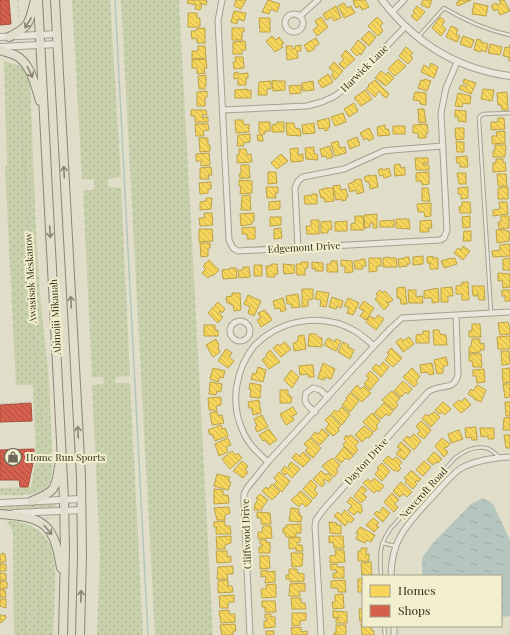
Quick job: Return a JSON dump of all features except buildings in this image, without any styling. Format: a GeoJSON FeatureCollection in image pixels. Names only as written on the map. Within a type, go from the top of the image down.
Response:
{"type":"FeatureCollection","features":[{"type":"Feature","properties":{"kind":"main road"},"geometry":{"type":"LineString","coordinates":[[9,37],[27,26],[35,0]]}},
{"type":"Feature","properties":{"kind":"main road","name":"Abinojii Mikanah"},"geometry":{"type":"LineString","coordinates":[[38,0],[65,510],[63,635]]}},
{"type":"Feature","properties":{"kind":"main road","name":"Abinojii Mikanah"},"geometry":{"type":"LineString","coordinates":[[55,0],[82,510],[80,635]]}},
{"type":"Feature","properties":{"kind":"main road"},"geometry":{"type":"LineString","coordinates":[[0,49],[15,55],[21,59],[27,67],[32,76],[44,111]]}},
{"type":"Feature","properties":{"kind":"main road"},"geometry":{"type":"LineString","coordinates":[[32,501],[47,495],[52,491],[58,479],[62,444]]}},
{"type":"Feature","properties":{"kind":"main road"},"geometry":{"type":"LineString","coordinates":[[0,514],[31,518],[41,523],[49,530],[55,542],[64,590]]}},
{"type":"Feature","properties":{"kind":"street","name":"Edgemont Drive"},"geometry":{"type":"LineString","coordinates":[[222,0],[218,21],[229,240],[233,248],[238,251],[440,240],[444,238],[448,230],[441,113],[446,88],[457,62]]}},
{"type":"Feature","properties":{"kind":"street"},"geometry":{"type":"LineString","coordinates":[[300,16],[318,0]]}},
{"type":"Feature","properties":{"kind":"street"},"geometry":{"type":"LineString","coordinates":[[382,0],[405,27],[425,44],[457,62],[484,71],[510,76]]}},
{"type":"Feature","properties":{"kind":"street"},"geometry":{"type":"LineString","coordinates":[[392,12],[404,0]]}},
{"type":"Feature","properties":{"kind":"street","name":"Harwick Lane"},"geometry":{"type":"LineString","coordinates":[[223,110],[307,106],[322,102],[335,96],[347,87],[405,27]]}},
{"type":"Feature","properties":{"kind":"street"},"geometry":{"type":"LineString","coordinates":[[0,37],[57,34]]}},
{"type":"Feature","properties":{"kind":"street"},"geometry":{"type":"LineString","coordinates":[[0,49],[58,44]]}},
{"type":"Feature","properties":{"kind":"street"},"geometry":{"type":"LineString","coordinates":[[298,248],[295,188],[298,181],[303,177],[344,169],[384,151],[443,146]]}},
{"type":"Feature","properties":{"kind":"street","name":"Cliffwood Drive"},"geometry":{"type":"LineString","coordinates":[[250,635],[244,494],[247,488],[268,462],[374,346],[402,318],[510,312]]}},
{"type":"Feature","properties":{"kind":"street","name":"Dayton Drive"},"geometry":{"type":"LineString","coordinates":[[321,635],[316,520],[323,510],[428,392],[434,388],[451,386],[457,380],[456,315]]}},
{"type":"Feature","properties":{"kind":"street"},"geometry":{"type":"LineString","coordinates":[[268,462],[248,441],[242,430],[236,409],[236,389],[238,379],[242,368],[255,345],[270,333],[286,325],[305,320],[322,320],[338,324],[355,331],[374,346]]}},
{"type":"Feature","properties":{"kind":"street"},"geometry":{"type":"LineString","coordinates":[[247,338],[255,345]]}},
{"type":"Feature","properties":{"kind":"street"},"geometry":{"type":"LineString","coordinates":[[315,412],[307,404],[305,399],[306,393],[312,388],[320,390],[328,397]]}},
{"type":"Feature","properties":{"kind":"street","name":"Newcroft Road"},"geometry":{"type":"LineString","coordinates":[[391,575],[396,546],[402,532],[452,476],[460,469],[483,460],[510,457]]}},
{"type":"Feature","properties":{"kind":"street"},"geometry":{"type":"LineString","coordinates":[[0,503],[81,499]]}},
{"type":"Feature","properties":{"kind":"street"},"geometry":{"type":"LineString","coordinates":[[0,514],[82,510]]}},
{"type":"Feature","properties":{"kind":"lane"},"geometry":{"type":"LineString","coordinates":[[418,37],[444,8],[478,26],[510,35]]}},
{"type":"Feature","properties":{"kind":"lane"},"geometry":{"type":"LineString","coordinates":[[492,313],[478,120],[479,117],[484,114],[510,113]]}},
{"type":"Feature","properties":{"kind":"lane","name":"Newcroft Road"},"geometry":{"type":"LineString","coordinates":[[381,575],[380,558],[382,543],[391,528],[460,454],[473,449],[484,448],[500,457]]}},
{"type":"Feature","properties":{"kind":"lane"},"geometry":{"type":"LineString","coordinates":[[382,543],[396,546]]}},
{"type":"Feature","properties":{"kind":"path"},"geometry":{"type":"LineString","coordinates":[[18,0],[19,22]]}},
{"type":"Feature","properties":{"kind":"path","name":"Awasisak Mēskanow"},"geometry":{"type":"LineString","coordinates":[[18,64],[32,295],[32,332],[38,371],[45,477],[52,491]]}},
{"type":"Feature","properties":{"kind":"path"},"geometry":{"type":"LineString","coordinates":[[0,404],[31,402]]}},
{"type":"Feature","properties":{"kind":"path"},"geometry":{"type":"LineString","coordinates":[[37,529],[42,550],[38,635]]}},
{"type":"Feature","properties":{"kind":"path"},"geometry":{"type":"LineString","coordinates":[[24,635],[27,583],[30,566],[35,554],[42,550]]}},
{"type":"Feature","properties":{"kind":"green space"},"geometry":{"type":"Polygon","coordinates":[[[72,0],[110,0],[121,177],[108,179],[108,187],[121,188],[130,376],[115,377],[115,383],[130,383],[143,635],[97,635],[100,554],[92,385],[104,384],[103,377],[92,377],[83,190],[94,190],[94,179],[82,179],[72,0]]]}},
{"type":"Feature","properties":{"kind":"green space"},"geometry":{"type":"Polygon","coordinates":[[[121,0],[179,0],[213,635],[155,635],[121,0]]]}},
{"type":"Feature","properties":{"kind":"green space"},"geometry":{"type":"Polygon","coordinates":[[[4,61],[23,67],[30,82],[35,219],[39,281],[49,383],[52,443],[52,468],[50,482],[40,491],[21,495],[0,495],[0,488],[31,487],[36,458],[33,385],[16,385],[5,167],[7,165],[4,61]]]}},
{"type":"Feature","properties":{"kind":"green space"},"geometry":{"type":"Polygon","coordinates":[[[55,504],[56,507],[0,510],[0,506],[55,504]]]}},
{"type":"Feature","properties":{"kind":"green space"},"geometry":{"type":"Polygon","coordinates":[[[14,521],[27,524],[37,530],[45,536],[50,544],[55,565],[53,635],[14,635],[13,533],[11,527],[6,522],[14,521]]]}},
{"type":"Feature","properties":{"kind":"water"},"geometry":{"type":"Polygon","coordinates":[[[483,498],[493,504],[510,540],[510,616],[502,617],[502,575],[422,575],[422,558],[432,544],[471,504],[483,498]]]}},
{"type":"Feature","properties":{"kind":"waterway"},"geometry":{"type":"LineString","coordinates":[[115,0],[148,635]]}},
{"type":"Feature","properties":{"kind":"place","name":"Home Run Sports"},"geometry":{"type":"Point","coordinates":[13,457]}}]}
